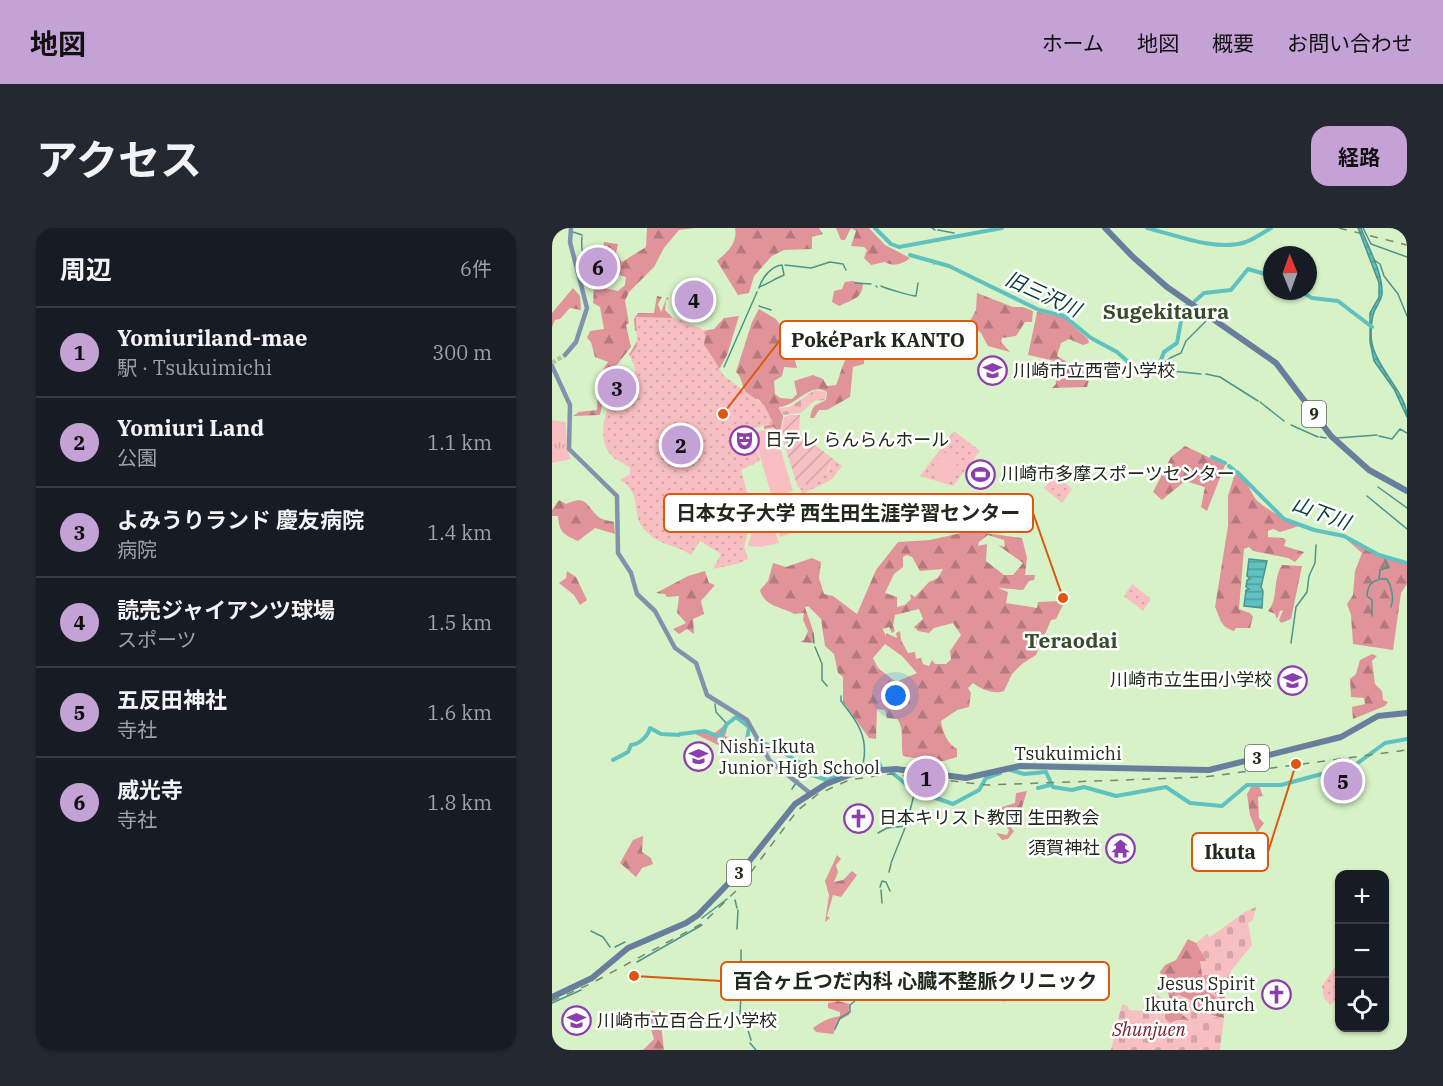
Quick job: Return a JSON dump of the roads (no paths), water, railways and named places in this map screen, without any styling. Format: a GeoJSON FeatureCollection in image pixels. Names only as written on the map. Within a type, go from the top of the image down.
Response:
{"type":"FeatureCollection","features":[{"type":"Feature","properties":{"kind":"main road"},"geometry":{"type":"LineString","coordinates":[[565,355],[576,342],[587,308],[570,244],[571,228]]}},
{"type":"Feature","properties":{"kind":"main road","name":"9"},"geometry":{"type":"LineString","coordinates":[[1106,228],[1132,257],[1170,289],[1276,363],[1331,436],[1369,470],[1407,491]]}},
{"type":"Feature","properties":{"kind":"main road"},"geometry":{"type":"LineString","coordinates":[[552,366],[570,405],[569,449],[617,496],[618,553],[632,573],[638,594],[655,611],[675,648],[696,663],[704,692],[747,720],[775,767],[810,794]]}},
{"type":"Feature","properties":{"kind":"main road","name":"Tsukuimichi"},"geometry":{"type":"LineString","coordinates":[[552,997],[592,978],[628,948],[686,923],[699,914],[747,864],[784,816],[810,794],[847,776],[881,769],[966,778],[1020,766],[1209,770],[1341,737],[1378,716],[1407,713]]}},
{"type":"Feature","properties":{"kind":"water"},"geometry":{"type":"Polygon","coordinates":[[[1358,228],[1361,228],[1382,286],[1382,294],[1372,318],[1372,344],[1376,356],[1403,400],[1407,417],[1394,389],[1374,361],[1370,342],[1370,313],[1379,297],[1379,283],[1358,228]]]}},
{"type":"Feature","properties":{"kind":"water"},"geometry":{"type":"Polygon","coordinates":[[[1249,559],[1267,561],[1261,587],[1263,591],[1262,608],[1244,606],[1246,590],[1249,589],[1246,587],[1247,580],[1250,579],[1247,576],[1249,559]]]}},
{"type":"Feature","properties":{"kind":"waterway"},"geometry":{"type":"LineString","coordinates":[[875,228],[891,244],[899,247],[1002,228]]}},
{"type":"Feature","properties":{"kind":"waterway"},"geometry":{"type":"LineString","coordinates":[[1147,228],[1209,244],[1222,245],[1246,242],[1271,228]]}},
{"type":"Feature","properties":{"kind":"waterway"},"geometry":{"type":"LineString","coordinates":[[1363,228],[1371,244],[1407,257]]}},
{"type":"Feature","properties":{"kind":"waterway"},"geometry":{"type":"LineString","coordinates":[[938,230],[954,233]]}},
{"type":"Feature","properties":{"kind":"waterway"},"geometry":{"type":"LineString","coordinates":[[573,232],[582,235]]}},
{"type":"Feature","properties":{"kind":"waterway"},"geometry":{"type":"LineString","coordinates":[[582,237],[582,273]]}},
{"type":"Feature","properties":{"kind":"waterway","name":"旧三沢川"},"geometry":{"type":"LineString","coordinates":[[910,255],[949,266],[1039,310],[1064,316],[1091,338],[1117,352],[1133,366],[1148,369],[1159,365],[1164,352],[1177,343],[1183,310],[1188,305]]}},
{"type":"Feature","properties":{"kind":"waterway"},"geometry":{"type":"LineString","coordinates":[[1374,260],[1380,264],[1384,276],[1398,294],[1407,316]]}},
{"type":"Feature","properties":{"kind":"waterway"},"geometry":{"type":"LineString","coordinates":[[785,265],[811,268],[830,262],[843,264],[846,270]]}},
{"type":"Feature","properties":{"kind":"waterway"},"geometry":{"type":"LineString","coordinates":[[759,287],[784,275],[782,265]]}},
{"type":"Feature","properties":{"kind":"waterway"},"geometry":{"type":"LineString","coordinates":[[759,288],[768,273],[782,265]]}},
{"type":"Feature","properties":{"kind":"waterway","name":"旧三沢川"},"geometry":{"type":"LineString","coordinates":[[1195,301],[1204,293],[1231,290],[1248,269],[1263,273]]}},
{"type":"Feature","properties":{"kind":"waterway"},"geometry":{"type":"LineString","coordinates":[[855,283],[871,284]]}},
{"type":"Feature","properties":{"kind":"waterway"},"geometry":{"type":"LineString","coordinates":[[881,286],[916,296],[918,283]]}},
{"type":"Feature","properties":{"kind":"waterway"},"geometry":{"type":"LineString","coordinates":[[724,367],[757,292]]}},
{"type":"Feature","properties":{"kind":"waterway","name":"旧三沢川"},"geometry":{"type":"LineString","coordinates":[[1317,299],[1338,301],[1372,327]]}},
{"type":"Feature","properties":{"kind":"waterway"},"geometry":{"type":"LineString","coordinates":[[759,306],[771,310]]}},
{"type":"Feature","properties":{"kind":"waterway"},"geometry":{"type":"LineString","coordinates":[[1160,367],[1170,358],[1181,353],[1186,341],[1208,319]]}},
{"type":"Feature","properties":{"kind":"waterway","name":"旧三沢川"},"geometry":{"type":"LineString","coordinates":[[1150,370],[1159,370]]}},
{"type":"Feature","properties":{"kind":"waterway"},"geometry":{"type":"LineString","coordinates":[[1162,370],[1201,374]]}},
{"type":"Feature","properties":{"kind":"waterway"},"geometry":{"type":"LineString","coordinates":[[1206,374],[1220,377],[1258,401]]}},
{"type":"Feature","properties":{"kind":"waterway"},"geometry":{"type":"LineString","coordinates":[[1260,402],[1284,421]]}},
{"type":"Feature","properties":{"kind":"waterway"},"geometry":{"type":"LineString","coordinates":[[1291,425],[1318,437]]}},
{"type":"Feature","properties":{"kind":"waterway"},"geometry":{"type":"LineString","coordinates":[[1379,436],[1392,439],[1400,429],[1407,433]]}},
{"type":"Feature","properties":{"kind":"waterway"},"geometry":{"type":"LineString","coordinates":[[1337,438],[1377,435]]}},
{"type":"Feature","properties":{"kind":"waterway"},"geometry":{"type":"LineString","coordinates":[[1320,437],[1326,438]]}},
{"type":"Feature","properties":{"kind":"waterway","name":"山下川"},"geometry":{"type":"LineString","coordinates":[[1212,457],[1225,463]]}},
{"type":"Feature","properties":{"kind":"waterway","name":"山下川"},"geometry":{"type":"LineString","coordinates":[[1229,466],[1234,470]]}},
{"type":"Feature","properties":{"kind":"waterway","name":"山下川"},"geometry":{"type":"LineString","coordinates":[[1237,472],[1284,519],[1314,530],[1344,536],[1379,555],[1407,563]]}},
{"type":"Feature","properties":{"kind":"waterway"},"geometry":{"type":"LineString","coordinates":[[1378,487],[1407,508]]}},
{"type":"Feature","properties":{"kind":"waterway"},"geometry":{"type":"LineString","coordinates":[[1367,496],[1407,529]]}},
{"type":"Feature","properties":{"kind":"waterway"},"geometry":{"type":"LineString","coordinates":[[1291,643],[1296,607],[1307,592],[1309,576],[1315,563],[1316,545]]}},
{"type":"Feature","properties":{"kind":"waterway"},"geometry":{"type":"LineString","coordinates":[[1384,557],[1389,567],[1380,570],[1379,579],[1387,579],[1389,582],[1392,596],[1391,607]]}},
{"type":"Feature","properties":{"kind":"waterway"},"geometry":{"type":"LineString","coordinates":[[1372,616],[1372,600],[1367,593],[1371,584],[1378,580]]}},
{"type":"Feature","properties":{"kind":"waterway"},"geometry":{"type":"LineString","coordinates":[[813,633],[814,643]]}},
{"type":"Feature","properties":{"kind":"waterway"},"geometry":{"type":"LineString","coordinates":[[815,647],[822,664],[822,680],[827,686]]}},
{"type":"Feature","properties":{"kind":"waterway"},"geometry":{"type":"LineString","coordinates":[[841,696],[841,701],[857,723],[863,737],[863,764]]}},
{"type":"Feature","properties":{"kind":"waterway"},"geometry":{"type":"LineString","coordinates":[[715,704],[716,712],[727,724]]}},
{"type":"Feature","properties":{"kind":"waterway"},"geometry":{"type":"LineString","coordinates":[[680,734],[705,731],[720,737],[726,725],[736,717],[749,727],[747,740],[758,742]]}},
{"type":"Feature","properties":{"kind":"waterway"},"geometry":{"type":"LineString","coordinates":[[613,760],[628,752],[631,745],[643,739],[650,728],[661,734],[679,735]]}},
{"type":"Feature","properties":{"kind":"waterway"},"geometry":{"type":"LineString","coordinates":[[1010,770],[1024,774],[1046,772],[1053,787],[1072,790],[1084,787],[1116,796],[1166,787],[1190,803],[1222,806],[1247,785],[1281,785],[1355,765],[1385,743],[1407,739]]}},
{"type":"Feature","properties":{"kind":"waterway"},"geometry":{"type":"LineString","coordinates":[[762,743],[768,745],[772,752],[780,751],[804,765],[803,772],[827,780],[842,774],[845,767],[863,764],[866,767],[879,762],[882,770]]}},
{"type":"Feature","properties":{"kind":"waterway"},"geometry":{"type":"LineString","coordinates":[[890,771],[913,790],[953,804],[979,790],[986,778],[1000,773]]}},
{"type":"Feature","properties":{"kind":"waterway"},"geometry":{"type":"LineString","coordinates":[[792,789],[803,772]]}},
{"type":"Feature","properties":{"kind":"waterway"},"geometry":{"type":"LineString","coordinates":[[1038,788],[1050,785]]}},
{"type":"Feature","properties":{"kind":"waterway"},"geometry":{"type":"LineString","coordinates":[[878,833],[887,828],[906,826],[915,791]]}},
{"type":"Feature","properties":{"kind":"waterway"},"geometry":{"type":"LineString","coordinates":[[891,863],[905,828]]}},
{"type":"Feature","properties":{"kind":"waterway"},"geometry":{"type":"LineString","coordinates":[[889,872],[891,864]]}},
{"type":"Feature","properties":{"kind":"waterway"},"geometry":{"type":"LineString","coordinates":[[880,887],[882,881],[886,882],[890,891]]}},
{"type":"Feature","properties":{"kind":"waterway"},"geometry":{"type":"LineString","coordinates":[[881,890],[882,903]]}},
{"type":"Feature","properties":{"kind":"waterway"},"geometry":{"type":"LineString","coordinates":[[702,918],[727,899]]}},
{"type":"Feature","properties":{"kind":"waterway"},"geometry":{"type":"LineString","coordinates":[[735,900],[737,908]]}},
{"type":"Feature","properties":{"kind":"waterway"},"geometry":{"type":"LineString","coordinates":[[737,929],[738,910]]}},
{"type":"Feature","properties":{"kind":"waterway"},"geometry":{"type":"LineString","coordinates":[[637,962],[702,925]]}},
{"type":"Feature","properties":{"kind":"waterway"},"geometry":{"type":"LineString","coordinates":[[591,931],[603,937],[610,947]]}},
{"type":"Feature","properties":{"kind":"waterway"},"geometry":{"type":"LineString","coordinates":[[615,947],[625,942]]}},
{"type":"Feature","properties":{"kind":"waterway"},"geometry":{"type":"LineString","coordinates":[[741,950],[741,971],[736,983],[741,993],[740,1014],[745,1020],[751,1040]]}},
{"type":"Feature","properties":{"kind":"waterway"},"geometry":{"type":"LineString","coordinates":[[835,1029],[840,1018],[850,1012],[850,1005],[856,1000],[857,987]]}},
{"type":"Feature","properties":{"kind":"waterway"},"geometry":{"type":"LineString","coordinates":[[552,1003],[581,990]]}},
{"type":"Feature","properties":{"kind":"waterway"},"geometry":{"type":"LineString","coordinates":[[750,1043],[756,1050]]}},
{"type":"Feature","properties":{"kind":"tunnel"},"geometry":{"type":"LineString","coordinates":[[552,363],[565,355]]}},
{"type":"Feature","properties":{"kind":"railway"},"geometry":{"type":"LineString","coordinates":[[1339,228],[1407,245]]}},
{"type":"Feature","properties":{"kind":"railway"},"geometry":{"type":"LineString","coordinates":[[665,441],[664,446],[676,448],[675,445],[665,445],[665,441],[670,446],[673,443],[665,441]]}},
{"type":"Feature","properties":{"kind":"railway"},"geometry":{"type":"LineString","coordinates":[[552,1001],[592,983],[703,923],[739,888],[797,811],[818,794],[849,780],[890,774],[987,785],[1205,777],[1407,750]]}},
{"type":"Feature","properties":{"kind":"place","name":"威光寺"},"geometry":{"type":"Point","coordinates":[598,267]}},
{"type":"Feature","properties":{"kind":"place","name":"読売ジャイアンツ球場"},"geometry":{"type":"Point","coordinates":[694,300]}},
{"type":"Feature","properties":{"kind":"place","name":"川崎市立西菅小学校"},"geometry":{"type":"Point","coordinates":[992,371]}},
{"type":"Feature","properties":{"kind":"place","name":"よみうりランド 慶友病院"},"geometry":{"type":"Point","coordinates":[617,388]}},
{"type":"Feature","properties":{"kind":"place","name":"PokéPark KANTO"},"geometry":{"type":"Point","coordinates":[723,414]}},
{"type":"Feature","properties":{"kind":"place","name":"日テレ らんらんホール"},"geometry":{"type":"Point","coordinates":[744,440]}},
{"type":"Feature","properties":{"kind":"place","name":"Yomiuri Land"},"geometry":{"type":"Point","coordinates":[681,445]}},
{"type":"Feature","properties":{"kind":"place","name":"川崎市多摩スポーツセンター"},"geometry":{"type":"Point","coordinates":[980,474]}},
{"type":"Feature","properties":{"kind":"place","name":"日本女子大学 西生田生涯学習センター"},"geometry":{"type":"Point","coordinates":[1063,598]}},
{"type":"Feature","properties":{"kind":"place","name":"川崎市立生田小学校"},"geometry":{"type":"Point","coordinates":[1293,680]}},
{"type":"Feature","properties":{"kind":"place","name":"Nishi-Ikuta Junior High School"},"geometry":{"type":"Point","coordinates":[698,757]}},
{"type":"Feature","properties":{"kind":"place","name":"Ikuta"},"geometry":{"type":"Point","coordinates":[1296,764]}},
{"type":"Feature","properties":{"kind":"place","name":"Yomiuriland-mae"},"geometry":{"type":"Point","coordinates":[926,778]}},
{"type":"Feature","properties":{"kind":"place","name":"五反田神社"},"geometry":{"type":"Point","coordinates":[1343,781]}},
{"type":"Feature","properties":{"kind":"place","name":"日本キリスト教団 生田教会"},"geometry":{"type":"Point","coordinates":[858,818]}},
{"type":"Feature","properties":{"kind":"place","name":"須賀神社"},"geometry":{"type":"Point","coordinates":[1121,848]}},
{"type":"Feature","properties":{"kind":"place","name":"百合ヶ丘つだ内科 心臓不整脈クリニック"},"geometry":{"type":"Point","coordinates":[634,976]}},
{"type":"Feature","properties":{"kind":"place","name":"Jesus Spirit Ikuta Church"},"geometry":{"type":"Point","coordinates":[1276,994]}},
{"type":"Feature","properties":{"kind":"place","name":"川崎市立百合丘小学校"},"geometry":{"type":"Point","coordinates":[576,1021]}},
{"type":"Feature","properties":{"kind":"district","name":"Sugekitaura"},"geometry":{"type":"Point","coordinates":[1166,312]}},
{"type":"Feature","properties":{"kind":"district","name":"Teraodai"},"geometry":{"type":"Point","coordinates":[1071,641]}},
{"type":"Feature","properties":{"kind":"park label","name":"Shunjuen"},"geometry":{"type":"Point","coordinates":[1149,1030]}}]}
